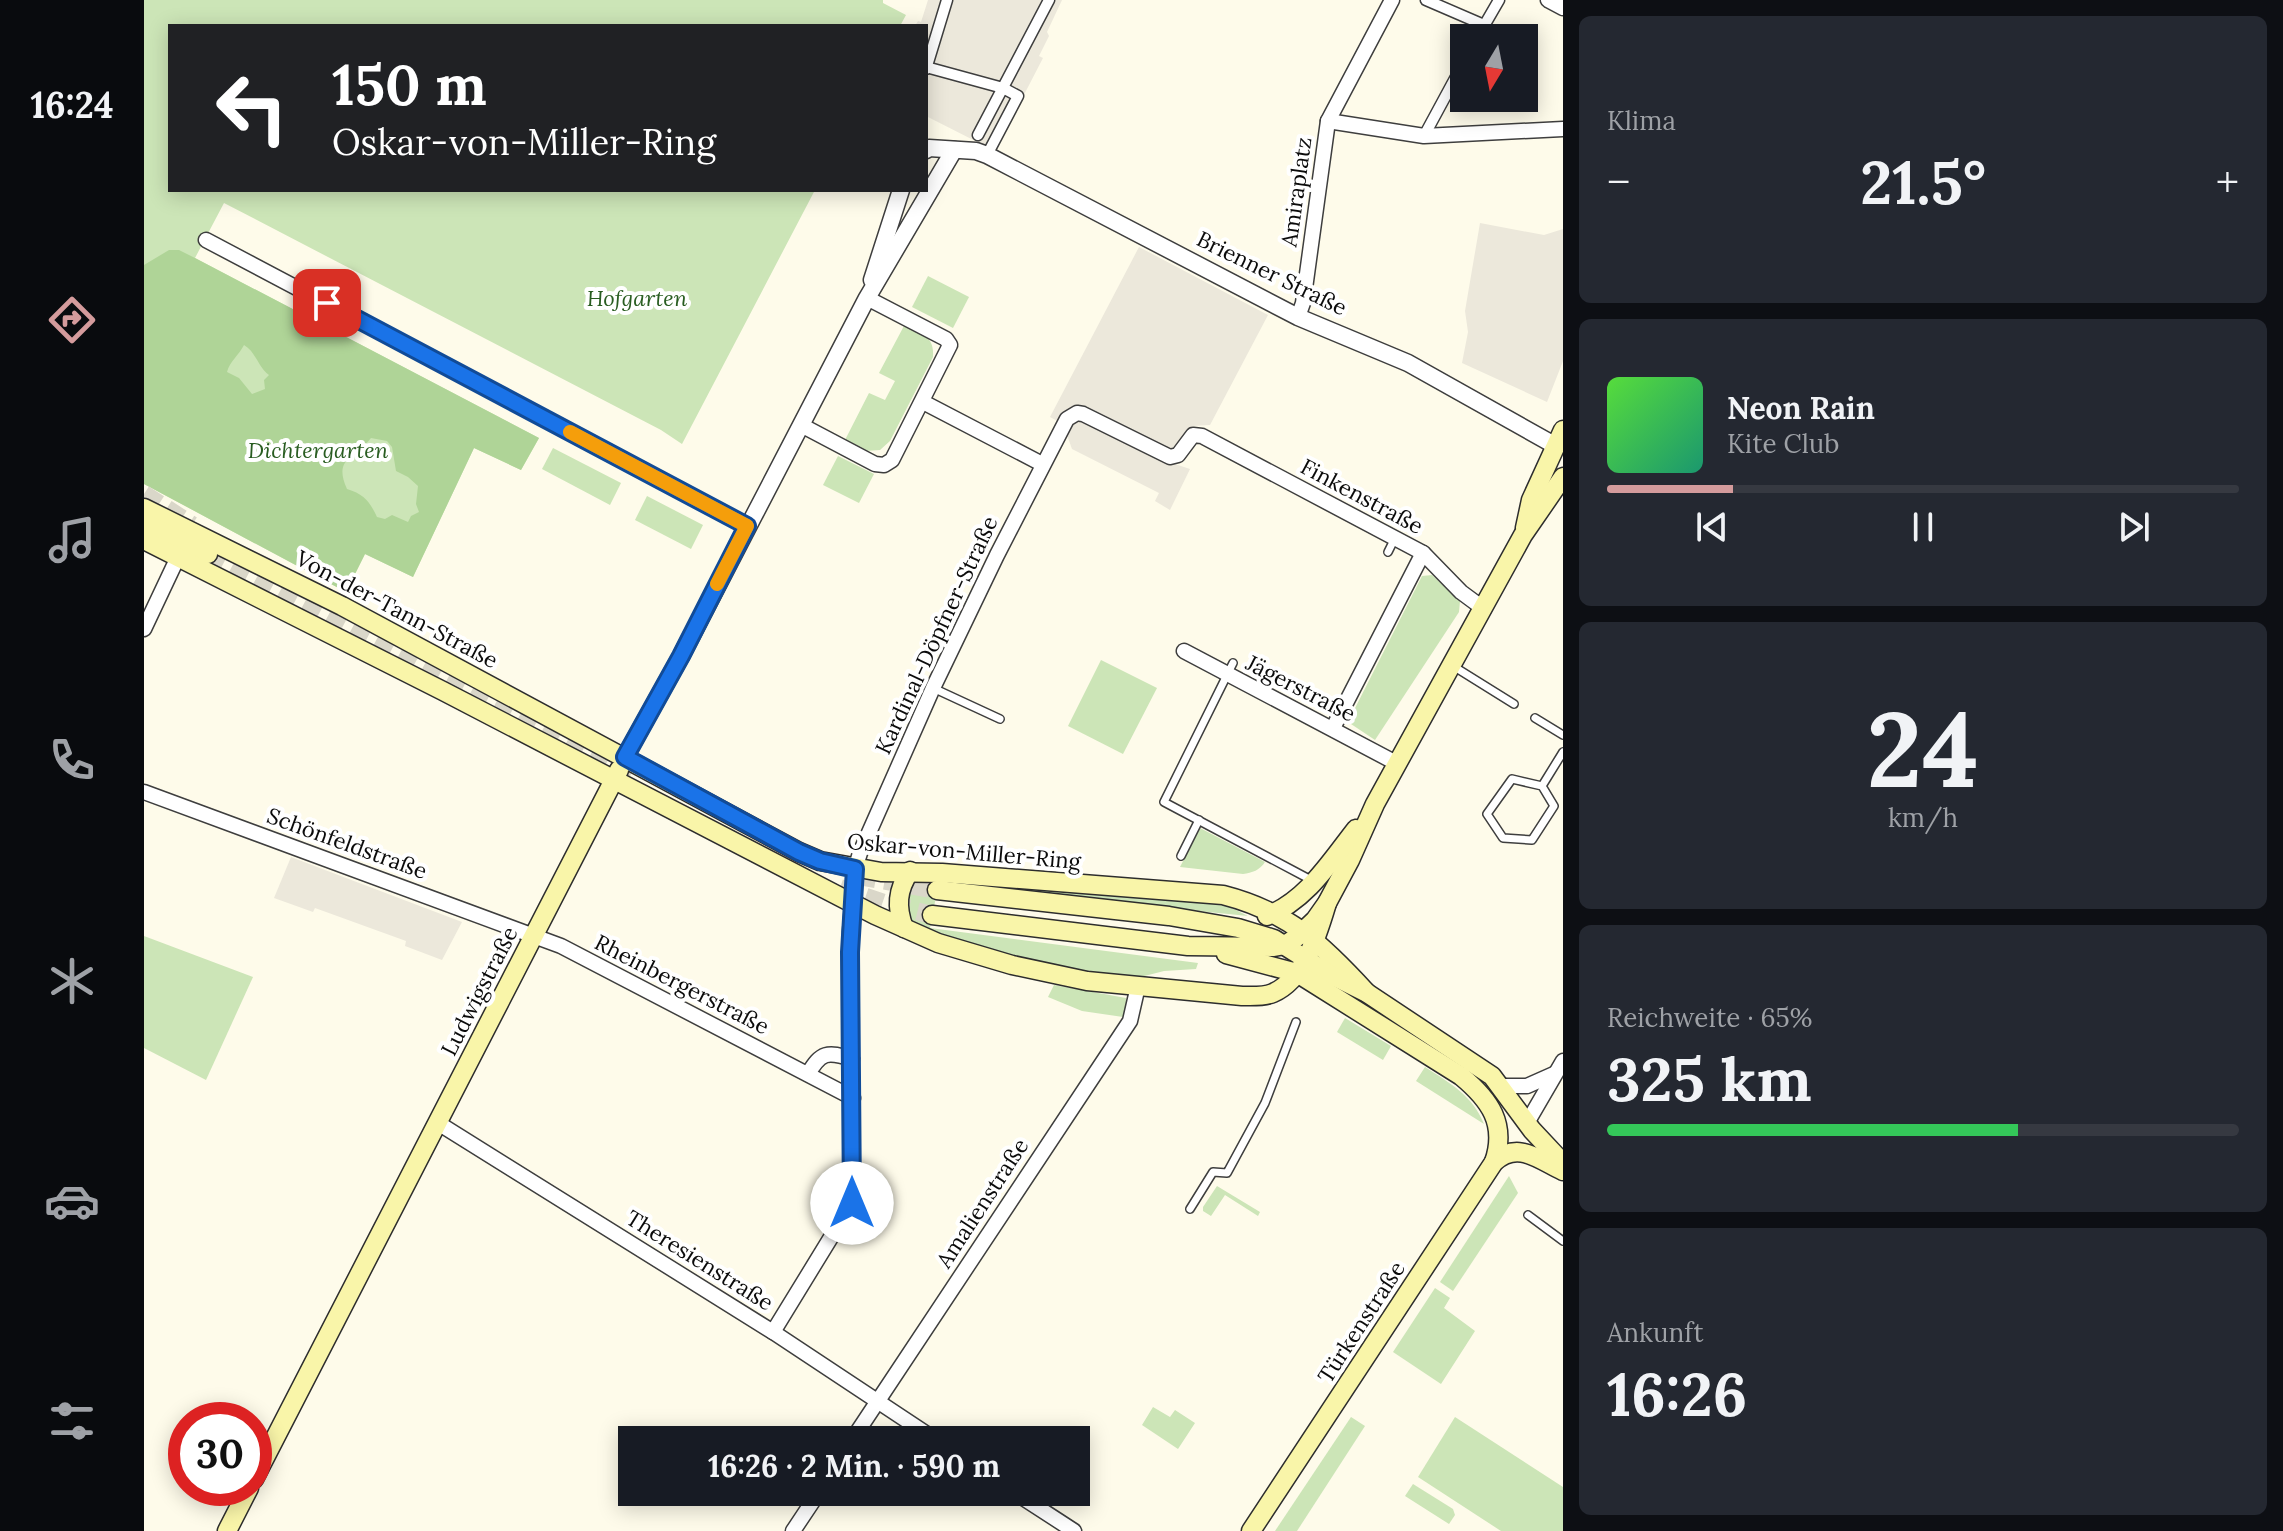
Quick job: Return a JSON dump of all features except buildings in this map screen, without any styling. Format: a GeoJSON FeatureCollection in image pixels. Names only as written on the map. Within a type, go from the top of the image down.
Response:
{"type":"FeatureCollection","features":[{"type":"Feature","properties":{"kind":"main road","name":"Oskar-von-Miller-Ring"},"geometry":{"type":"LineString","coordinates":[[1523,535],[1531,500],[1561,443]]}},
{"type":"Feature","properties":{"kind":"main road","name":"Oskar-von-Miller-Ring"},"geometry":{"type":"LineString","coordinates":[[614,779],[852,903],[938,943],[1012,965],[1087,981],[1258,996],[1272,993],[1286,985],[1301,965],[1309,936],[1350,860],[1375,804],[1523,535],[1563,477]]}},
{"type":"Feature","properties":{"kind":"main road","name":"Von-der-Tann-Straße"},"geometry":{"type":"LineString","coordinates":[[144,508],[313,591],[625,757]]}},
{"type":"Feature","properties":{"kind":"main road"},"geometry":{"type":"LineString","coordinates":[[144,522],[208,554]]}},
{"type":"Feature","properties":{"kind":"main road"},"geometry":{"type":"LineString","coordinates":[[144,540],[614,779]]}},
{"type":"Feature","properties":{"kind":"main road"},"geometry":{"type":"LineString","coordinates":[[295,616],[307,611],[313,591]]}},
{"type":"Feature","properties":{"kind":"main road","name":"Oskar-von-Miller-Ring"},"geometry":{"type":"LineString","coordinates":[[625,757],[820,861],[855,869],[1200,892],[1245,901],[1274,913],[1309,936]]}},
{"type":"Feature","properties":{"kind":"main road","name":"Ludwigstraße"},"geometry":{"type":"LineString","coordinates":[[272,1444],[625,757]]}},
{"type":"Feature","properties":{"kind":"main road","name":"Oskar-von-Miller-Ring"},"geometry":{"type":"LineString","coordinates":[[1221,924],[1242,923],[1274,913],[1293,902],[1315,882],[1375,804]]}},
{"type":"Feature","properties":{"kind":"main road"},"geometry":{"type":"LineString","coordinates":[[904,928],[897,911],[903,882],[910,871]]}},
{"type":"Feature","properties":{"kind":"main road","name":"Oskar-von-Miller-Ring"},"geometry":{"type":"LineString","coordinates":[[937,890],[1221,924],[1260,933],[1285,945],[1301,965]]}},
{"type":"Feature","properties":{"kind":"main road"},"geometry":{"type":"LineString","coordinates":[[932,915],[1188,946],[1301,965],[1331,975],[1367,993],[1483,1069],[1501,1086],[1527,1123],[1563,1163]]}},
{"type":"Feature","properties":{"kind":"main road"},"geometry":{"type":"LineString","coordinates":[[1188,946],[1262,947],[1285,945],[1309,936],[1367,993]]}},
{"type":"Feature","properties":{"kind":"main road"},"geometry":{"type":"LineString","coordinates":[[1301,965],[1475,1088],[1493,1109],[1499,1124],[1494,1162]]}},
{"type":"Feature","properties":{"kind":"main road"},"geometry":{"type":"LineString","coordinates":[[1494,1162],[1508,1152],[1519,1151],[1563,1171]]}},
{"type":"Feature","properties":{"kind":"main road","name":"Türkenstraße"},"geometry":{"type":"LineString","coordinates":[[1251,1531],[1494,1162]]}},
{"type":"Feature","properties":{"kind":"main road"},"geometry":{"type":"LineString","coordinates":[[227,1531],[240,1506]]}},
{"type":"Feature","properties":{"kind":"street"},"geometry":{"type":"LineString","coordinates":[[928,62],[947,0]]}},
{"type":"Feature","properties":{"kind":"street"},"geometry":{"type":"LineString","coordinates":[[978,135],[1007,90],[1049,0]]}},
{"type":"Feature","properties":{"kind":"street"},"geometry":{"type":"LineString","coordinates":[[1392,0],[1328,121],[1424,136],[1563,129]]}},
{"type":"Feature","properties":{"kind":"street"},"geometry":{"type":"LineString","coordinates":[[1426,0],[1482,24]]}},
{"type":"Feature","properties":{"kind":"street"},"geometry":{"type":"LineString","coordinates":[[1485,24],[1499,0]]}},
{"type":"Feature","properties":{"kind":"street"},"geometry":{"type":"LineString","coordinates":[[1548,0],[1563,8]]}},
{"type":"Feature","properties":{"kind":"street"},"geometry":{"type":"LineString","coordinates":[[928,69],[1007,90],[1018,96],[987,155]]}},
{"type":"Feature","properties":{"kind":"street"},"geometry":{"type":"LineString","coordinates":[[1424,136],[1450,88]]}},
{"type":"Feature","properties":{"kind":"street","name":"Amiraplatz"},"geometry":{"type":"LineString","coordinates":[[1298,317],[1303,303],[1328,121]]}},
{"type":"Feature","properties":{"kind":"street","name":"Brienner Straße"},"geometry":{"type":"LineString","coordinates":[[928,150],[987,155],[1298,317],[1408,363],[1561,443]]}},
{"type":"Feature","properties":{"kind":"street"},"geometry":{"type":"LineString","coordinates":[[867,298],[954,150]]}},
{"type":"Feature","properties":{"kind":"street"},"geometry":{"type":"LineString","coordinates":[[867,298],[900,192]]}},
{"type":"Feature","properties":{"kind":"street"},"geometry":{"type":"LineString","coordinates":[[206,240],[747,526]]}},
{"type":"Feature","properties":{"kind":"street"},"geometry":{"type":"LineString","coordinates":[[801,425],[875,464],[884,465],[892,460],[923,402],[950,345],[946,339],[867,298]]}},
{"type":"Feature","properties":{"kind":"street","name":"Ludwigstraße"},"geometry":{"type":"LineString","coordinates":[[625,757],[681,656],[867,298]]}},
{"type":"Feature","properties":{"kind":"street"},"geometry":{"type":"LineString","coordinates":[[923,402],[1042,464]]}},
{"type":"Feature","properties":{"kind":"street","name":"Finkenstraße"},"geometry":{"type":"LineString","coordinates":[[1063,424],[1072,415],[1083,414],[1170,457],[1178,455],[1193,435],[1207,438],[1423,553],[1461,592],[1484,609]]}},
{"type":"Feature","properties":{"kind":"street","name":"Kardinal-Döpfner-Straße"},"geometry":{"type":"LineString","coordinates":[[773,1332],[852,1203],[850,952],[855,869],[933,688],[1063,424]]}},
{"type":"Feature","properties":{"kind":"street"},"geometry":{"type":"LineString","coordinates":[[1333,728],[1423,553]]}},
{"type":"Feature","properties":{"kind":"street"},"geometry":{"type":"LineString","coordinates":[[144,629],[178,557]]}},
{"type":"Feature","properties":{"kind":"street","name":"Jägerstraße"},"geometry":{"type":"LineString","coordinates":[[1184,651],[1231,669],[1398,764]]}},
{"type":"Feature","properties":{"kind":"street","name":"Schönfeldstraße"},"geometry":{"type":"LineString","coordinates":[[144,792],[535,936]]}},
{"type":"Feature","properties":{"kind":"street","name":"Rheinbergerstraße"},"geometry":{"type":"LineString","coordinates":[[535,936],[561,946],[853,1098]]}},
{"type":"Feature","properties":{"kind":"street","name":"Amalienstraße"},"geometry":{"type":"LineString","coordinates":[[861,1426],[1130,1021],[1138,986]]}},
{"type":"Feature","properties":{"kind":"street"},"geometry":{"type":"LineString","coordinates":[[808,1074],[817,1059],[833,1053],[852,1059]]}},
{"type":"Feature","properties":{"kind":"street"},"geometry":{"type":"LineString","coordinates":[[1501,1086],[1527,1086],[1559,1067]]}},
{"type":"Feature","properties":{"kind":"street"},"geometry":{"type":"LineString","coordinates":[[1527,1123],[1559,1067]]}},
{"type":"Feature","properties":{"kind":"street","name":"Theresienstraße"},"geometry":{"type":"LineString","coordinates":[[438,1123],[773,1332],[914,1426]]}},
{"type":"Feature","properties":{"kind":"street"},"geometry":{"type":"LineString","coordinates":[[793,1531],[810,1506]]}},
{"type":"Feature","properties":{"kind":"street"},"geometry":{"type":"LineString","coordinates":[[1036,1506],[1074,1531]]}},
{"type":"Feature","properties":{"kind":"lane"},"geometry":{"type":"LineString","coordinates":[[1388,552],[1395,538]]}},
{"type":"Feature","properties":{"kind":"lane"},"geometry":{"type":"LineString","coordinates":[[1453,666],[1514,704]]}},
{"type":"Feature","properties":{"kind":"lane"},"geometry":{"type":"LineString","coordinates":[[1231,669],[1164,802],[1315,882]]}},
{"type":"Feature","properties":{"kind":"lane"},"geometry":{"type":"LineString","coordinates":[[933,688],[1000,719]]}},
{"type":"Feature","properties":{"kind":"lane"},"geometry":{"type":"LineString","coordinates":[[1535,718],[1563,735]]}},
{"type":"Feature","properties":{"kind":"lane"},"geometry":{"type":"LineString","coordinates":[[1542,786],[1563,752]]}},
{"type":"Feature","properties":{"kind":"lane"},"geometry":{"type":"LineString","coordinates":[[1512,779],[1542,786],[1554,806],[1532,840],[1503,838],[1487,814],[1512,779]]}},
{"type":"Feature","properties":{"kind":"lane"},"geometry":{"type":"LineString","coordinates":[[1181,856],[1199,820]]}},
{"type":"Feature","properties":{"kind":"lane"},"geometry":{"type":"LineString","coordinates":[[1190,1209],[1213,1172],[1227,1173],[1265,1103],[1296,1022]]}},
{"type":"Feature","properties":{"kind":"lane"},"geometry":{"type":"LineString","coordinates":[[1528,1215],[1563,1241]]}},
{"type":"Feature","properties":{"kind":"green space","name":"Hofgarten"},"geometry":{"type":"Polygon","coordinates":[[[144,0],[883,0],[883,3],[906,15],[901,24],[168,24],[168,192],[814,192],[682,444],[661,430],[224,203],[195,258],[539,438],[521,470],[474,448],[413,577],[365,554],[346,592],[144,484],[144,0]]]}},
{"type":"Feature","properties":{"kind":"green space","name":"Dichtergarten"},"geometry":{"type":"Polygon","coordinates":[[[169,250],[179,250],[539,438],[521,470],[474,448],[413,577],[365,554],[346,592],[144,484],[144,265],[169,250]],[[244,345],[227,372],[239,378],[252,394],[265,389],[264,380],[269,375],[244,345]],[[371,438],[344,465],[343,479],[347,489],[366,499],[377,517],[385,519],[392,515],[408,522],[411,516],[419,512],[416,504],[418,486],[396,471],[392,447],[387,441],[371,438]]]}},
{"type":"Feature","properties":{"kind":"green space"},"geometry":{"type":"Polygon","coordinates":[[[928,276],[969,297],[953,328],[912,307],[928,276]]]}},
{"type":"Feature","properties":{"kind":"green space"},"geometry":{"type":"Polygon","coordinates":[[[905,324],[929,340],[933,357],[890,441],[880,450],[865,451],[845,440],[869,393],[885,400],[895,381],[879,373],[905,324]]]}},
{"type":"Feature","properties":{"kind":"green space"},"geometry":{"type":"Polygon","coordinates":[[[553,448],[621,483],[610,505],[542,469],[553,448]]]}},
{"type":"Feature","properties":{"kind":"green space"},"geometry":{"type":"Polygon","coordinates":[[[838,456],[874,474],[859,503],[823,485],[838,456]]]}},
{"type":"Feature","properties":{"kind":"green space"},"geometry":{"type":"Polygon","coordinates":[[[647,496],[703,525],[691,549],[635,520],[647,496]]]}},
{"type":"Feature","properties":{"kind":"green space"},"geometry":{"type":"Polygon","coordinates":[[[1432,575],[1460,601],[1459,612],[1375,740],[1348,722],[1422,576],[1432,575]]]}},
{"type":"Feature","properties":{"kind":"green space"},"geometry":{"type":"Polygon","coordinates":[[[1101,660],[1157,688],[1123,754],[1068,726],[1101,660]]]}},
{"type":"Feature","properties":{"kind":"green space"},"geometry":{"type":"Polygon","coordinates":[[[1200,828],[1265,862],[1256,871],[1243,874],[1180,867],[1200,828]]]}},
{"type":"Feature","properties":{"kind":"green space"},"geometry":{"type":"Polygon","coordinates":[[[918,879],[1198,899],[1230,907],[1248,916],[1029,894],[939,881],[930,928],[1198,963],[1196,969],[1164,971],[1129,980],[1084,976],[985,952],[909,922],[907,888],[918,879]]]}},
{"type":"Feature","properties":{"kind":"green space"},"geometry":{"type":"Polygon","coordinates":[[[144,936],[253,977],[206,1080],[144,1048],[144,936]]]}},
{"type":"Feature","properties":{"kind":"green space"},"geometry":{"type":"Polygon","coordinates":[[[1054,985],[1126,998],[1128,1007],[1123,1017],[1082,1011],[1048,997],[1054,985]]]}},
{"type":"Feature","properties":{"kind":"green space"},"geometry":{"type":"Polygon","coordinates":[[[1345,1018],[1391,1046],[1383,1060],[1337,1032],[1345,1018]]]}},
{"type":"Feature","properties":{"kind":"green space"},"geometry":{"type":"Polygon","coordinates":[[[1425,1067],[1467,1098],[1484,1124],[1416,1081],[1425,1067]]]}},
{"type":"Feature","properties":{"kind":"green space"},"geometry":{"type":"Polygon","coordinates":[[[1509,1176],[1518,1193],[1453,1291],[1440,1282],[1509,1176]]]}},
{"type":"Feature","properties":{"kind":"green space"},"geometry":{"type":"Polygon","coordinates":[[[1217,1186],[1260,1212],[1258,1216],[1225,1195],[1211,1216],[1203,1211],[1217,1186]]]}},
{"type":"Feature","properties":{"kind":"green space"},"geometry":{"type":"Polygon","coordinates":[[[1435,1288],[1450,1298],[1444,1308],[1475,1331],[1441,1384],[1393,1352],[1435,1288]]]}},
{"type":"Feature","properties":{"kind":"green space"},"geometry":{"type":"Polygon","coordinates":[[[1153,1407],[1170,1417],[1175,1410],[1195,1423],[1178,1449],[1142,1425],[1153,1407]]]}},
{"type":"Feature","properties":{"kind":"green space"},"geometry":{"type":"Polygon","coordinates":[[[1351,1417],[1365,1426],[1297,1531],[1275,1531],[1351,1417]]]}},
{"type":"Feature","properties":{"kind":"green space"},"geometry":{"type":"Polygon","coordinates":[[[1455,1417],[1563,1487],[1563,1531],[1501,1531],[1418,1477],[1455,1417]]]}},
{"type":"Feature","properties":{"kind":"green space"},"geometry":{"type":"Polygon","coordinates":[[[1413,1484],[1453,1509],[1455,1515],[1449,1524],[1405,1496],[1413,1484]]]}},
{"type":"Feature","properties":{"kind":"shaded area"},"geometry":{"type":"Polygon","coordinates":[[[928,0],[1062,0],[1039,56],[1043,58],[995,151],[928,117],[928,24],[916,24],[921,22],[928,0]]]}},
{"type":"Feature","properties":{"kind":"shaded area"},"geometry":{"type":"Polygon","coordinates":[[[1480,223],[1544,235],[1563,229],[1563,361],[1547,402],[1462,363],[1468,332],[1465,311],[1480,223]]]}},
{"type":"Feature","properties":{"kind":"shaded area"},"geometry":{"type":"Polygon","coordinates":[[[1139,247],[1268,315],[1210,425],[1192,426],[1172,448],[1170,457],[1175,464],[1190,469],[1170,510],[1155,501],[1159,493],[1072,449],[1063,424],[1050,417],[1139,247]]]}},
{"type":"Feature","properties":{"kind":"shaded area"},"geometry":{"type":"Polygon","coordinates":[[[291,857],[462,922],[442,960],[405,946],[406,941],[315,908],[313,912],[274,898],[291,857]]]}},
{"type":"Feature","properties":{"kind":"tunnel"},"geometry":{"type":"LineString","coordinates":[[144,494],[192,525]]}},
{"type":"Feature","properties":{"kind":"tunnel"},"geometry":{"type":"LineString","coordinates":[[208,554],[629,778]]}},
{"type":"Feature","properties":{"kind":"tunnel"},"geometry":{"type":"LineString","coordinates":[[858,876],[937,890]]}},
{"type":"Feature","properties":{"kind":"tunnel"},"geometry":{"type":"LineString","coordinates":[[840,888],[932,915]]}},
{"type":"Feature","properties":{"kind":"slow traffic"},"geometry":{"type":"LineString","coordinates":[[570,432],[747,526],[717,584]]}},
{"type":"Feature","properties":{"kind":"route"},"geometry":{"type":"LineString","coordinates":[[327,303],[747,526],[625,757],[799,852],[820,861],[855,869],[850,952],[852,1203]]}}]}
